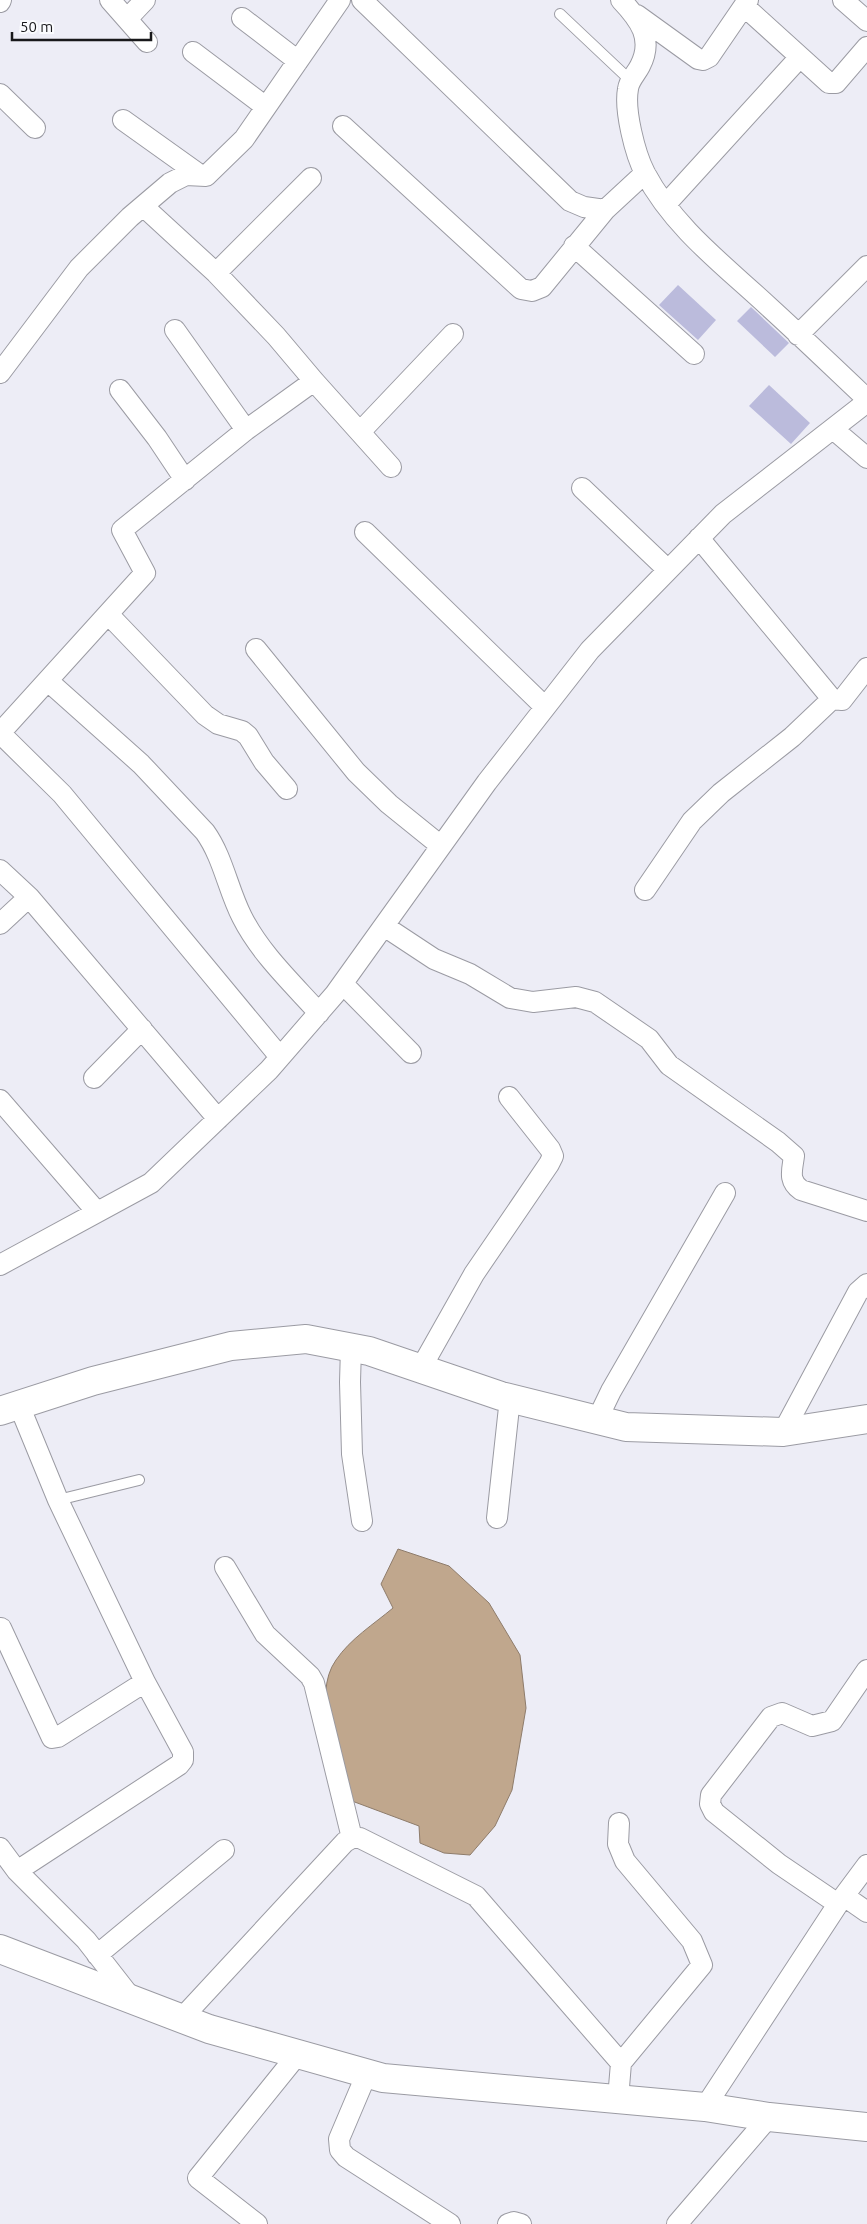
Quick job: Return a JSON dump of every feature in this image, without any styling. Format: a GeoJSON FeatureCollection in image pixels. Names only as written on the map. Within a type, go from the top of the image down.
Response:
{"type":"FeatureCollection","features":[{"type":"Feature","properties":{"kind":"street"},"geometry":{"type":"LineString","coordinates":[[110,0],[147,42]]}},
{"type":"Feature","properties":{"kind":"street"},"geometry":{"type":"LineString","coordinates":[[127,19],[145,0]]}},
{"type":"Feature","properties":{"kind":"street"},"geometry":{"type":"LineString","coordinates":[[0,373],[79,268],[143,206],[170,183],[186,174],[206,176],[238,146],[340,0]]}},
{"type":"Feature","properties":{"kind":"street"},"geometry":{"type":"LineString","coordinates":[[362,0],[570,201],[584,207],[604,210]]}},
{"type":"Feature","properties":{"kind":"street"},"geometry":{"type":"LineString","coordinates":[[843,0],[867,21]]}},
{"type":"Feature","properties":{"kind":"street"},"geometry":{"type":"LineString","coordinates":[[626,5],[698,59],[703,60],[709,57],[746,3],[800,57],[832,84],[836,83],[867,46]]}},
{"type":"Feature","properties":{"kind":"street"},"geometry":{"type":"LineString","coordinates":[[0,1266],[151,1184],[218,1119],[280,1056],[343,984],[486,782],[590,650],[723,514],[833,430],[867,401],[698,243],[666,204],[645,173],[627,109],[628,88],[648,47],[646,35],[626,5]]}},
{"type":"Feature","properties":{"kind":"street"},"geometry":{"type":"LineString","coordinates":[[242,18],[298,61]]}},
{"type":"Feature","properties":{"kind":"street"},"geometry":{"type":"LineString","coordinates":[[193,52],[266,107]]}},
{"type":"Feature","properties":{"kind":"street"},"geometry":{"type":"LineString","coordinates":[[666,204],[800,57]]}},
{"type":"Feature","properties":{"kind":"street"},"geometry":{"type":"LineString","coordinates":[[0,94],[36,128]]}},
{"type":"Feature","properties":{"kind":"street"},"geometry":{"type":"LineString","coordinates":[[123,120],[200,175]]}},
{"type":"Feature","properties":{"kind":"street"},"geometry":{"type":"LineString","coordinates":[[343,126],[521,289],[532,290],[542,287],[604,210],[645,173]]}},
{"type":"Feature","properties":{"kind":"street"},"geometry":{"type":"LineString","coordinates":[[216,273],[311,178]]}},
{"type":"Feature","properties":{"kind":"street"},"geometry":{"type":"LineString","coordinates":[[143,206],[216,273],[276,336],[391,467]]}},
{"type":"Feature","properties":{"kind":"street"},"geometry":{"type":"LineString","coordinates":[[574,246],[694,354]]}},
{"type":"Feature","properties":{"kind":"street"},"geometry":{"type":"LineString","coordinates":[[798,335],[867,266]]}},
{"type":"Feature","properties":{"kind":"street"},"geometry":{"type":"LineString","coordinates":[[174,330],[246,430]]}},
{"type":"Feature","properties":{"kind":"street"},"geometry":{"type":"LineString","coordinates":[[360,432],[453,334]]}},
{"type":"Feature","properties":{"kind":"street"},"geometry":{"type":"LineString","coordinates":[[280,1056],[62,794],[0,733],[145,573],[122,530],[246,430],[314,381]]}},
{"type":"Feature","properties":{"kind":"street"},"geometry":{"type":"LineString","coordinates":[[120,390],[158,438],[184,480]]}},
{"type":"Feature","properties":{"kind":"street"},"geometry":{"type":"LineString","coordinates":[[833,430],[867,458]]}},
{"type":"Feature","properties":{"kind":"street"},"geometry":{"type":"LineString","coordinates":[[582,488],[668,570]]}},
{"type":"Feature","properties":{"kind":"street"},"geometry":{"type":"LineString","coordinates":[[365,532],[545,707]]}},
{"type":"Feature","properties":{"kind":"street"},"geometry":{"type":"LineString","coordinates":[[699,538],[832,699],[842,700],[867,668]]}},
{"type":"Feature","properties":{"kind":"street"},"geometry":{"type":"LineString","coordinates":[[108,614],[204,715],[218,724],[242,731],[248,736],[264,762],[287,789]]}},
{"type":"Feature","properties":{"kind":"street"},"geometry":{"type":"LineString","coordinates":[[256,649],[361,778],[389,804],[441,846]]}},
{"type":"Feature","properties":{"kind":"street"},"geometry":{"type":"LineString","coordinates":[[48,681],[141,764],[205,832],[212,841],[229,889],[253,936],[319,1013]]}},
{"type":"Feature","properties":{"kind":"street"},"geometry":{"type":"LineString","coordinates":[[645,890],[692,821],[721,794],[792,737],[832,699]]}},
{"type":"Feature","properties":{"kind":"street"},"geometry":{"type":"LineString","coordinates":[[0,870],[29,897],[218,1119]]}},
{"type":"Feature","properties":{"kind":"street"},"geometry":{"type":"LineString","coordinates":[[0,924],[29,897]]}},
{"type":"Feature","properties":{"kind":"street"},"geometry":{"type":"LineString","coordinates":[[384,926],[434,959],[470,974],[510,998],[533,1002],[576,997],[594,1002],[649,1039],[670,1065],[778,1142],[794,1156],[791,1178],[794,1185],[801,1190],[867,1211]]}},
{"type":"Feature","properties":{"kind":"street"},"geometry":{"type":"LineString","coordinates":[[343,984],[411,1053]]}},
{"type":"Feature","properties":{"kind":"street"},"geometry":{"type":"LineString","coordinates":[[94,1078],[142,1029]]}},
{"type":"Feature","properties":{"kind":"street"},"geometry":{"type":"LineString","coordinates":[[421,1368],[474,1274],[553,1156],[550,1149],[509,1097]]}},
{"type":"Feature","properties":{"kind":"street"},"geometry":{"type":"LineString","coordinates":[[0,1100],[97,1212]]}},
{"type":"Feature","properties":{"kind":"street"},"geometry":{"type":"LineString","coordinates":[[597,1420],[611,1391],[726,1193]]}},
{"type":"Feature","properties":{"kind":"street"},"geometry":{"type":"LineString","coordinates":[[783,1432],[858,1292],[867,1284]]}},
{"type":"Feature","properties":{"kind":"street"},"geometry":{"type":"LineString","coordinates":[[17,1871],[179,1765],[183,1760],[184,1752],[145,1682],[58,1500],[10,1408],[93,1380],[231,1346],[306,1339],[369,1351],[510,1398],[626,1427],[783,1432],[867,1419]]}},
{"type":"Feature","properties":{"kind":"street"},"geometry":{"type":"LineString","coordinates":[[352,1348],[350,1382],[352,1454],[362,1520]]}},
{"type":"Feature","properties":{"kind":"street"},"geometry":{"type":"LineString","coordinates":[[497,1518],[510,1398]]}},
{"type":"Feature","properties":{"kind":"street"},"geometry":{"type":"LineString","coordinates":[[225,1567],[265,1634],[310,1676],[314,1683],[352,1838]]}},
{"type":"Feature","properties":{"kind":"street"},"geometry":{"type":"LineString","coordinates":[[0,1628],[52,1738],[58,1737],[145,1682]]}},
{"type":"Feature","properties":{"kind":"street"},"geometry":{"type":"LineString","coordinates":[[867,1670],[832,1721],[812,1726],[782,1713],[771,1717],[711,1794],[710,1804],[714,1812],[779,1864],[841,1900],[867,1912]]}},
{"type":"Feature","properties":{"kind":"street"},"geometry":{"type":"LineString","coordinates":[[618,2099],[621,2063],[702,1965],[692,1941],[625,1861],[618,1844],[619,1823]]}},
{"type":"Feature","properties":{"kind":"street"},"geometry":{"type":"LineString","coordinates":[[182,2018],[345,1842],[352,1838],[360,1838],[476,1896],[621,2063]]}},
{"type":"Feature","properties":{"kind":"street"},"geometry":{"type":"LineString","coordinates":[[0,1848],[17,1871],[86,1940],[132,1999]]}},
{"type":"Feature","properties":{"kind":"street"},"geometry":{"type":"LineString","coordinates":[[97,1955],[224,1850]]}},
{"type":"Feature","properties":{"kind":"street"},"geometry":{"type":"LineString","coordinates":[[705,2107],[841,1900],[867,1865]]}},
{"type":"Feature","properties":{"kind":"street"},"geometry":{"type":"LineString","coordinates":[[0,1949],[209,2029],[383,2078],[705,2107],[769,2117],[867,2127]]}},
{"type":"Feature","properties":{"kind":"street"},"geometry":{"type":"LineString","coordinates":[[256,2224],[198,2178],[298,2054]]}},
{"type":"Feature","properties":{"kind":"street"},"geometry":{"type":"LineString","coordinates":[[367,2073],[339,2139],[340,2150],[346,2157],[450,2224]]}},
{"type":"Feature","properties":{"kind":"street"},"geometry":{"type":"LineString","coordinates":[[677,2224],[769,2117]]}},
{"type":"Feature","properties":{"kind":"street"},"geometry":{"type":"LineString","coordinates":[[508,2224],[514,2222],[521,2224]]}},
{"type":"Feature","properties":{"kind":"lane"},"geometry":{"type":"LineString","coordinates":[[560,14],[631,81]]}},
{"type":"Feature","properties":{"kind":"lane"},"geometry":{"type":"LineString","coordinates":[[58,1500],[139,1480]]}},
{"type":"Feature","properties":{"kind":"shaded area"},"geometry":{"type":"Polygon","coordinates":[[[398,1549],[449,1566],[489,1603],[520,1655],[526,1708],[512,1790],[495,1826],[470,1855],[444,1853],[420,1843],[419,1826],[352,1801],[330,1730],[326,1710],[326,1692],[329,1675],[336,1660],[348,1645],[393,1608],[381,1584],[398,1549]]]}},
{"type":"Feature","properties":{"kind":"building"},"geometry":{"type":"Polygon","coordinates":[[[678,285],[716,320],[698,340],[659,305],[678,285]]]}},
{"type":"Feature","properties":{"kind":"building"},"geometry":{"type":"Polygon","coordinates":[[[751,307],[789,343],[775,357],[737,321],[751,307]]]}},
{"type":"Feature","properties":{"kind":"building"},"geometry":{"type":"Polygon","coordinates":[[[769,385],[810,423],[791,444],[749,406],[769,385]]]}}]}
